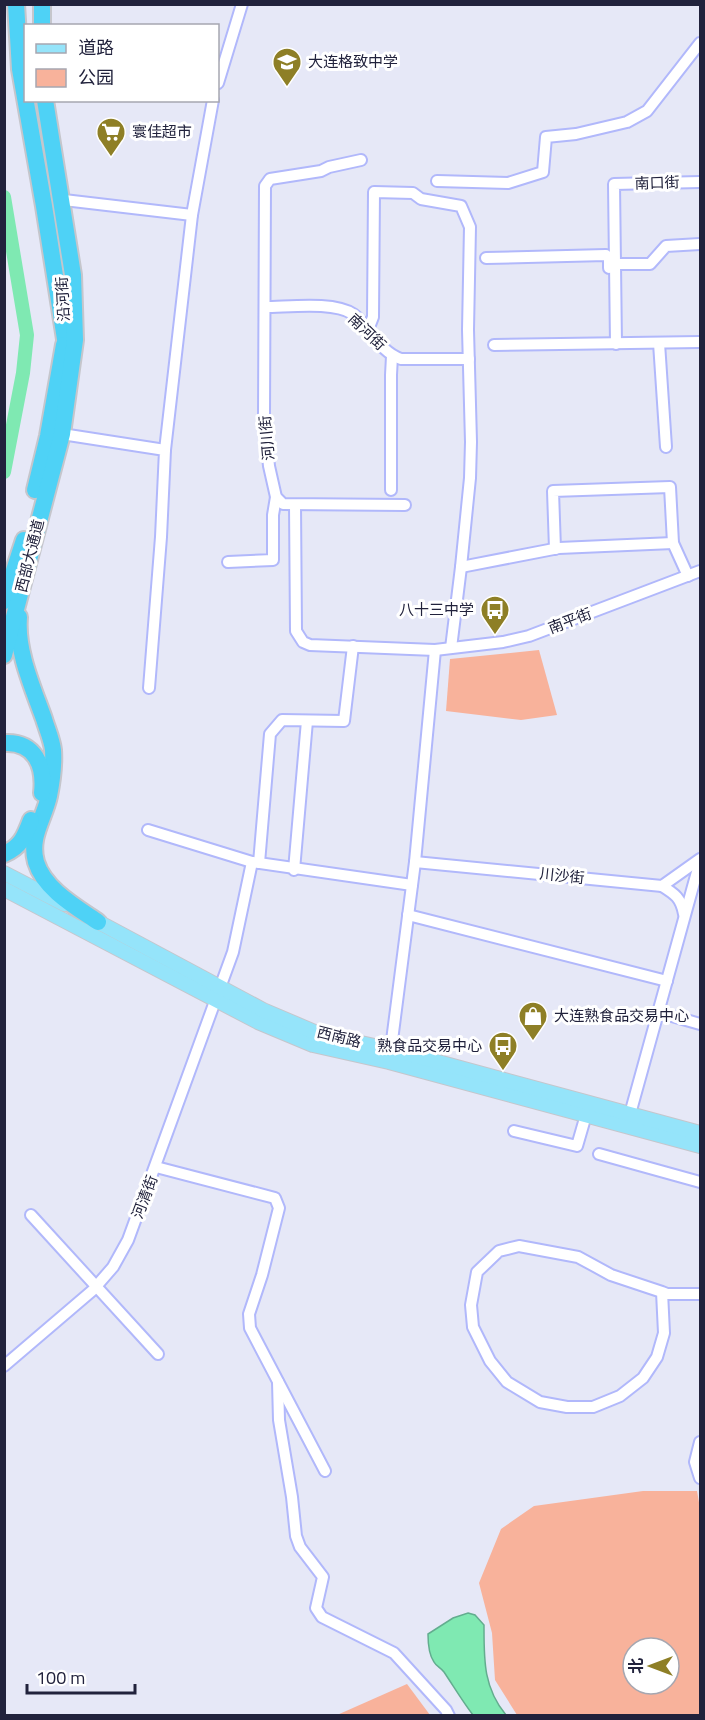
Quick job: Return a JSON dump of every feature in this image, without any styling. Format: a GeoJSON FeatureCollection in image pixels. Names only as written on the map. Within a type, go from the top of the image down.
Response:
{"type":"FeatureCollection","features":[{"type":"Feature","properties":{"kind":"highway"},"geometry":{"type":"LineString","coordinates":[[16,4],[20,69],[24,92]]}},
{"type":"Feature","properties":{"kind":"highway"},"geometry":{"type":"LineString","coordinates":[[27,4],[27,24]]}},
{"type":"Feature","properties":{"kind":"highway"},"geometry":{"type":"LineString","coordinates":[[33,4],[33,24]]}},
{"type":"Feature","properties":{"kind":"highway"},"geometry":{"type":"LineString","coordinates":[[42,4],[42,24]]}},
{"type":"Feature","properties":{"kind":"highway"},"geometry":{"type":"LineString","coordinates":[[26,102],[65,339]]}},
{"type":"Feature","properties":{"kind":"highway","name":"沿河街"},"geometry":{"type":"LineString","coordinates":[[34,102],[63,276],[65,339],[40,494]]}},
{"type":"Feature","properties":{"kind":"highway","name":"沿河街"},"geometry":{"type":"LineString","coordinates":[[40,494],[62,434],[75,340],[71,263],[45,102]]}},
{"type":"Feature","properties":{"kind":"highway"},"geometry":{"type":"LineString","coordinates":[[52,102],[71,263]]}},
{"type":"Feature","properties":{"kind":"highway","name":"西部大通道"},"geometry":{"type":"LineString","coordinates":[[4,655],[40,494]]}},
{"type":"Feature","properties":{"kind":"highway"},"geometry":{"type":"LineString","coordinates":[[4,601],[31,534]]}},
{"type":"Feature","properties":{"kind":"highway"},"geometry":{"type":"LineString","coordinates":[[31,534],[19,620],[22,652],[53,746],[49,798],[38,825],[34,845],[36,861],[40,872],[50,885],[98,922]]}},
{"type":"Feature","properties":{"kind":"highway","name":"西部大通道"},"geometry":{"type":"LineString","coordinates":[[4,622],[31,534]]}},
{"type":"Feature","properties":{"kind":"highway"},"geometry":{"type":"LineString","coordinates":[[4,743],[25,745],[34,753],[43,780],[42,794],[22,842],[4,854]]}},
{"type":"Feature","properties":{"kind":"main road","name":"西南路"},"geometry":{"type":"LineString","coordinates":[[4,873],[98,922],[218,993]]}},
{"type":"Feature","properties":{"kind":"main road","name":"西南路"},"geometry":{"type":"LineString","coordinates":[[4,889],[218,993],[317,1033],[586,1115],[700,1146]]}},
{"type":"Feature","properties":{"kind":"main road","name":"西南路"},"geometry":{"type":"LineString","coordinates":[[390,1056],[700,1132]]}},
{"type":"Feature","properties":{"kind":"street"},"geometry":{"type":"LineString","coordinates":[[219,80],[242,4]]}},
{"type":"Feature","properties":{"kind":"street"},"geometry":{"type":"LineString","coordinates":[[437,181],[508,183],[543,172],[546,137],[576,134],[627,122],[647,111],[700,43]]}},
{"type":"Feature","properties":{"kind":"street"},"geometry":{"type":"LineString","coordinates":[[149,688],[161,537],[165,450],[192,215],[213,102]]}},
{"type":"Feature","properties":{"kind":"street","name":"河川街"},"geometry":{"type":"LineString","coordinates":[[276,497],[268,466],[264,416],[265,186],[270,179],[321,171],[361,160]]}},
{"type":"Feature","properties":{"kind":"street","name":"南口街"},"geometry":{"type":"LineString","coordinates":[[614,264],[614,184],[700,182]]}},
{"type":"Feature","properties":{"kind":"street"},"geometry":{"type":"LineString","coordinates":[[368,330],[373,317],[374,192],[413,194],[421,200],[461,206],[470,227],[470,478],[451,648]]}},
{"type":"Feature","properties":{"kind":"street"},"geometry":{"type":"LineString","coordinates":[[64,200],[192,215]]}},
{"type":"Feature","properties":{"kind":"street"},"geometry":{"type":"LineString","coordinates":[[616,344],[614,264],[650,264],[666,246],[700,244]]}},
{"type":"Feature","properties":{"kind":"street"},"geometry":{"type":"LineString","coordinates":[[486,258],[606,255],[609,258],[610,295],[615,302]]}},
{"type":"Feature","properties":{"kind":"street","name":"南河街"},"geometry":{"type":"LineString","coordinates":[[265,307],[336,307],[353,314],[377,343],[392,356],[401,359],[469,359]]}},
{"type":"Feature","properties":{"kind":"street"},"geometry":{"type":"LineString","coordinates":[[494,345],[700,342]]}},
{"type":"Feature","properties":{"kind":"street"},"geometry":{"type":"LineString","coordinates":[[658,343],[666,447]]}},
{"type":"Feature","properties":{"kind":"street"},"geometry":{"type":"LineString","coordinates":[[391,490],[392,356]]}},
{"type":"Feature","properties":{"kind":"street"},"geometry":{"type":"LineString","coordinates":[[62,434],[165,450]]}},
{"type":"Feature","properties":{"kind":"street"},"geometry":{"type":"LineString","coordinates":[[555,549],[553,491],[670,487],[673,543],[688,576]]}},
{"type":"Feature","properties":{"kind":"street"},"geometry":{"type":"LineString","coordinates":[[276,497],[284,504],[295,505],[405,505]]}},
{"type":"Feature","properties":{"kind":"street"},"geometry":{"type":"LineString","coordinates":[[228,562],[273,560],[273,515],[276,497]]}},
{"type":"Feature","properties":{"kind":"street"},"geometry":{"type":"LineString","coordinates":[[295,505],[296,631],[303,642],[310,645],[435,651],[415,862],[390,1056]]}},
{"type":"Feature","properties":{"kind":"street"},"geometry":{"type":"LineString","coordinates":[[461,567],[555,549],[673,543]]}},
{"type":"Feature","properties":{"kind":"street","name":"南平街"},"geometry":{"type":"LineString","coordinates":[[435,651],[530,636],[700,571]]}},
{"type":"Feature","properties":{"kind":"street","name":"河清街"},"geometry":{"type":"LineString","coordinates":[[4,1366],[96,1287],[113,1267],[128,1240],[233,952],[255,863],[270,734],[282,720],[344,722],[353,646]]}},
{"type":"Feature","properties":{"kind":"street"},"geometry":{"type":"LineString","coordinates":[[294,870],[307,720]]}},
{"type":"Feature","properties":{"kind":"street"},"geometry":{"type":"LineString","coordinates":[[148,830],[255,863],[412,885]]}},
{"type":"Feature","properties":{"kind":"street"},"geometry":{"type":"LineString","coordinates":[[685,918],[678,896],[662,886],[700,860]]}},
{"type":"Feature","properties":{"kind":"street"},"geometry":{"type":"LineString","coordinates":[[630,1114],[700,860]]}},
{"type":"Feature","properties":{"kind":"street","name":"川沙街"},"geometry":{"type":"LineString","coordinates":[[415,862],[662,886]]}},
{"type":"Feature","properties":{"kind":"street"},"geometry":{"type":"LineString","coordinates":[[408,915],[667,981]]}},
{"type":"Feature","properties":{"kind":"street"},"geometry":{"type":"LineString","coordinates":[[658,1012],[700,1024]]}},
{"type":"Feature","properties":{"kind":"street"},"geometry":{"type":"LineString","coordinates":[[514,1131],[576,1146],[586,1115]]}},
{"type":"Feature","properties":{"kind":"street"},"geometry":{"type":"LineString","coordinates":[[599,1154],[700,1182]]}},
{"type":"Feature","properties":{"kind":"street"},"geometry":{"type":"LineString","coordinates":[[156,1167],[275,1198],[279,1209],[249,1314],[250,1328],[325,1471]]}},
{"type":"Feature","properties":{"kind":"street"},"geometry":{"type":"LineString","coordinates":[[32,1215],[158,1354]]}},
{"type":"Feature","properties":{"kind":"street"},"geometry":{"type":"LineString","coordinates":[[662,1292],[664,1333],[657,1357],[644,1378],[620,1396],[593,1407],[567,1407],[540,1402],[507,1382],[490,1360],[473,1327],[471,1305],[477,1272],[499,1251],[519,1246],[578,1257],[611,1275],[662,1292],[667,1294],[700,1294]]}},
{"type":"Feature","properties":{"kind":"street"},"geometry":{"type":"LineString","coordinates":[[278,1378],[279,1420],[296,1536],[300,1547],[323,1577],[316,1608],[322,1617],[394,1653],[449,1716]]}},
{"type":"Feature","properties":{"kind":"street"},"geometry":{"type":"LineString","coordinates":[[700,1442],[695,1462],[700,1478]]}},
{"type":"Feature","properties":{"kind":"green space"},"geometry":{"type":"Polygon","coordinates":[[[539,650],[557,715],[521,720],[446,711],[450,659],[539,650]]]}},
{"type":"Feature","properties":{"kind":"green space"},"geometry":{"type":"Polygon","coordinates":[[[643,1491],[697,1491],[700,1508],[700,1715],[517,1715],[495,1680],[492,1633],[479,1583],[501,1529],[534,1506],[643,1491]]]}},
{"type":"Feature","properties":{"kind":"green space"},"geometry":{"type":"Polygon","coordinates":[[[407,1684],[430,1715],[337,1715],[407,1684]]]}},
{"type":"Feature","properties":{"kind":"shaded area"},"geometry":{"type":"Polygon","coordinates":[[[468,1613],[475,1615],[484,1625],[486,1672],[493,1694],[506,1715],[473,1715],[431,1656],[428,1634],[453,1618],[468,1613]]]}},
{"type":"Feature","properties":{"kind":"waterway"},"geometry":{"type":"LineString","coordinates":[[4,197],[27,335],[23,373],[4,472]]}},
{"type":"Feature","properties":{"kind":"place","name":"大连格致中学"},"geometry":{"type":"Point","coordinates":[287,88]}},
{"type":"Feature","properties":{"kind":"place","name":"寰佳超市"},"geometry":{"type":"Point","coordinates":[111,158]}},
{"type":"Feature","properties":{"kind":"place","name":"八十三中学"},"geometry":{"type":"Point","coordinates":[495,636]}},
{"type":"Feature","properties":{"kind":"place","name":"大连熟食品交易中心"},"geometry":{"type":"Point","coordinates":[533,1042]}},
{"type":"Feature","properties":{"kind":"place","name":"熟食品交易中心"},"geometry":{"type":"Point","coordinates":[503,1072]}}]}
